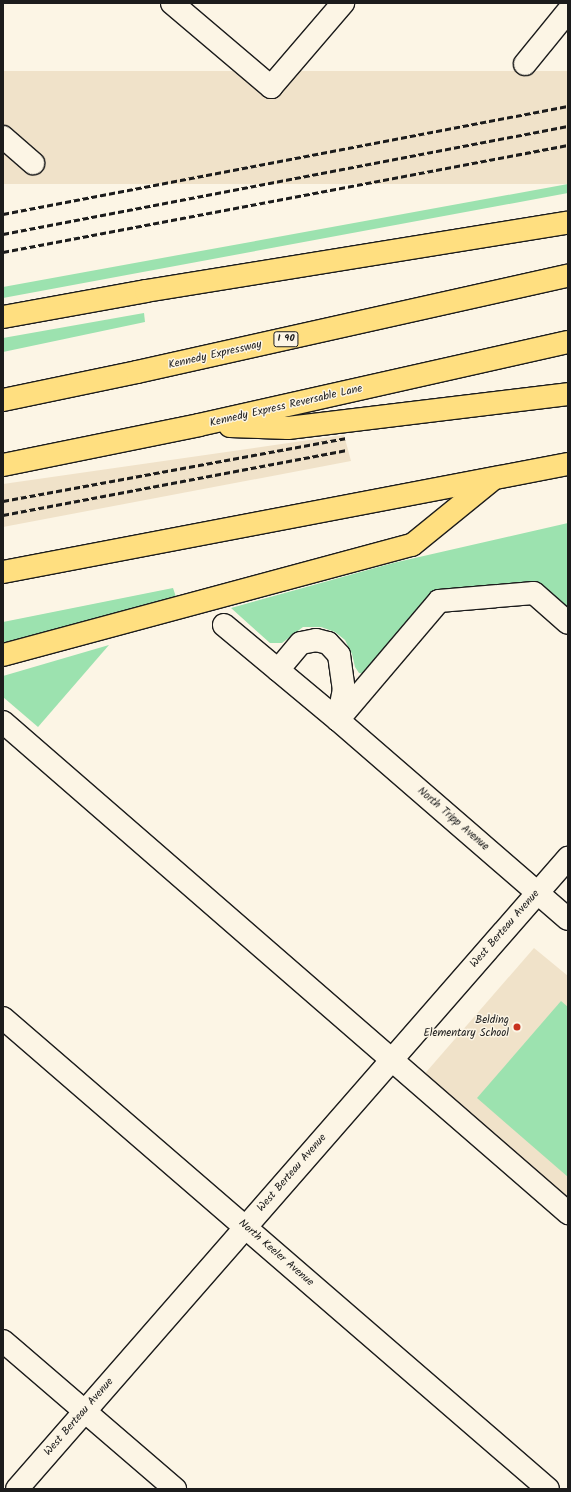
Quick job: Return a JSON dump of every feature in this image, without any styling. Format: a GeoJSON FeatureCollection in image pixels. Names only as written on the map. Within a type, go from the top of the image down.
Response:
{"type":"FeatureCollection","features":[{"type":"Feature","properties":{"kind":"highway"},"geometry":{"type":"LineString","coordinates":[[3,317],[146,291],[568,223]]}},
{"type":"Feature","properties":{"kind":"highway","name":"Kennedy Expressway"},"geometry":{"type":"LineString","coordinates":[[3,400],[137,372],[568,276]]}},
{"type":"Feature","properties":{"kind":"highway","name":"Kennedy Express Reversable Lane"},"geometry":{"type":"LineString","coordinates":[[3,465],[199,426],[568,342]]}},
{"type":"Feature","properties":{"kind":"highway"},"geometry":{"type":"LineString","coordinates":[[199,426],[288,428],[568,394]]}},
{"type":"Feature","properties":{"kind":"highway"},"geometry":{"type":"LineString","coordinates":[[3,572],[568,464]]}},
{"type":"Feature","properties":{"kind":"highway"},"geometry":{"type":"LineString","coordinates":[[3,655],[412,545],[494,479]]}},
{"type":"Feature","properties":{"kind":"street"},"geometry":{"type":"LineString","coordinates":[[172,3],[271,87],[343,3]]}},
{"type":"Feature","properties":{"kind":"street"},"geometry":{"type":"LineString","coordinates":[[525,64],[568,11]]}},
{"type":"Feature","properties":{"kind":"street"},"geometry":{"type":"LineString","coordinates":[[3,137],[33,163]]}},
{"type":"Feature","properties":{"kind":"street"},"geometry":{"type":"LineString","coordinates":[[338,720],[439,601],[534,593],[568,623]]}},
{"type":"Feature","properties":{"kind":"street","name":"North Tripp Avenue"},"geometry":{"type":"LineString","coordinates":[[224,625],[338,720],[568,919]]}},
{"type":"Feature","properties":{"kind":"street"},"geometry":{"type":"LineString","coordinates":[[278,670],[301,643],[316,640],[328,643],[339,655],[344,689],[338,720]]}},
{"type":"Feature","properties":{"kind":"street"},"geometry":{"type":"LineString","coordinates":[[3,722],[568,1213]]}},
{"type":"Feature","properties":{"kind":"street","name":"West Berteau Avenue"},"geometry":{"type":"LineString","coordinates":[[17,1489],[568,858]]}},
{"type":"Feature","properties":{"kind":"street","name":"North Keeler Avenue"},"geometry":{"type":"LineString","coordinates":[[3,1018],[548,1489]]}},
{"type":"Feature","properties":{"kind":"street"},"geometry":{"type":"LineString","coordinates":[[3,1341],[175,1489]]}},
{"type":"Feature","properties":{"kind":"shaded area"},"geometry":{"type":"Polygon","coordinates":[[[3,71],[568,71],[568,184],[3,184],[3,71]]]}},
{"type":"Feature","properties":{"kind":"shaded area"},"geometry":{"type":"Polygon","coordinates":[[[344,435],[351,461],[3,527],[3,484],[344,435]]]}},
{"type":"Feature","properties":{"kind":"shaded area","name":"Belding Elementary School"},"geometry":{"type":"Polygon","coordinates":[[[534,948],[568,976],[568,1205],[421,1078],[534,948]]]}},
{"type":"Feature","properties":{"kind":"green space"},"geometry":{"type":"Polygon","coordinates":[[[568,184],[568,193],[3,298],[3,287],[568,184]]]}},
{"type":"Feature","properties":{"kind":"green space"},"geometry":{"type":"Polygon","coordinates":[[[144,313],[145,322],[3,352],[3,338],[144,313]]]}},
{"type":"Feature","properties":{"kind":"green space"},"geometry":{"type":"Polygon","coordinates":[[[568,523],[568,610],[535,582],[438,594],[365,674],[359,673],[355,667],[352,654],[345,640],[335,632],[321,627],[303,627],[282,643],[270,643],[231,608],[393,563],[568,523]]]}},
{"type":"Feature","properties":{"kind":"green space"},"geometry":{"type":"Polygon","coordinates":[[[173,588],[176,597],[63,630],[3,643],[3,622],[173,588]]]}},
{"type":"Feature","properties":{"kind":"green space"},"geometry":{"type":"Polygon","coordinates":[[[109,645],[38,727],[3,697],[3,676],[109,645]]]}},
{"type":"Feature","properties":{"kind":"green space"},"geometry":{"type":"Polygon","coordinates":[[[561,1001],[568,1007],[568,1177],[477,1098],[561,1001]]]}},
{"type":"Feature","properties":{"kind":"railway"},"geometry":{"type":"LineString","coordinates":[[3,214],[568,106]]}},
{"type":"Feature","properties":{"kind":"railway"},"geometry":{"type":"LineString","coordinates":[[3,234],[568,126]]}},
{"type":"Feature","properties":{"kind":"railway"},"geometry":{"type":"LineString","coordinates":[[3,252],[568,145]]}},
{"type":"Feature","properties":{"kind":"railway"},"geometry":{"type":"LineString","coordinates":[[3,501],[345,438]]}},
{"type":"Feature","properties":{"kind":"railway"},"geometry":{"type":"LineString","coordinates":[[3,515],[347,450]]}},
{"type":"Feature","properties":{"kind":"place","name":"Belding Elementary School"},"geometry":{"type":"Point","coordinates":[517,1027]}}]}
